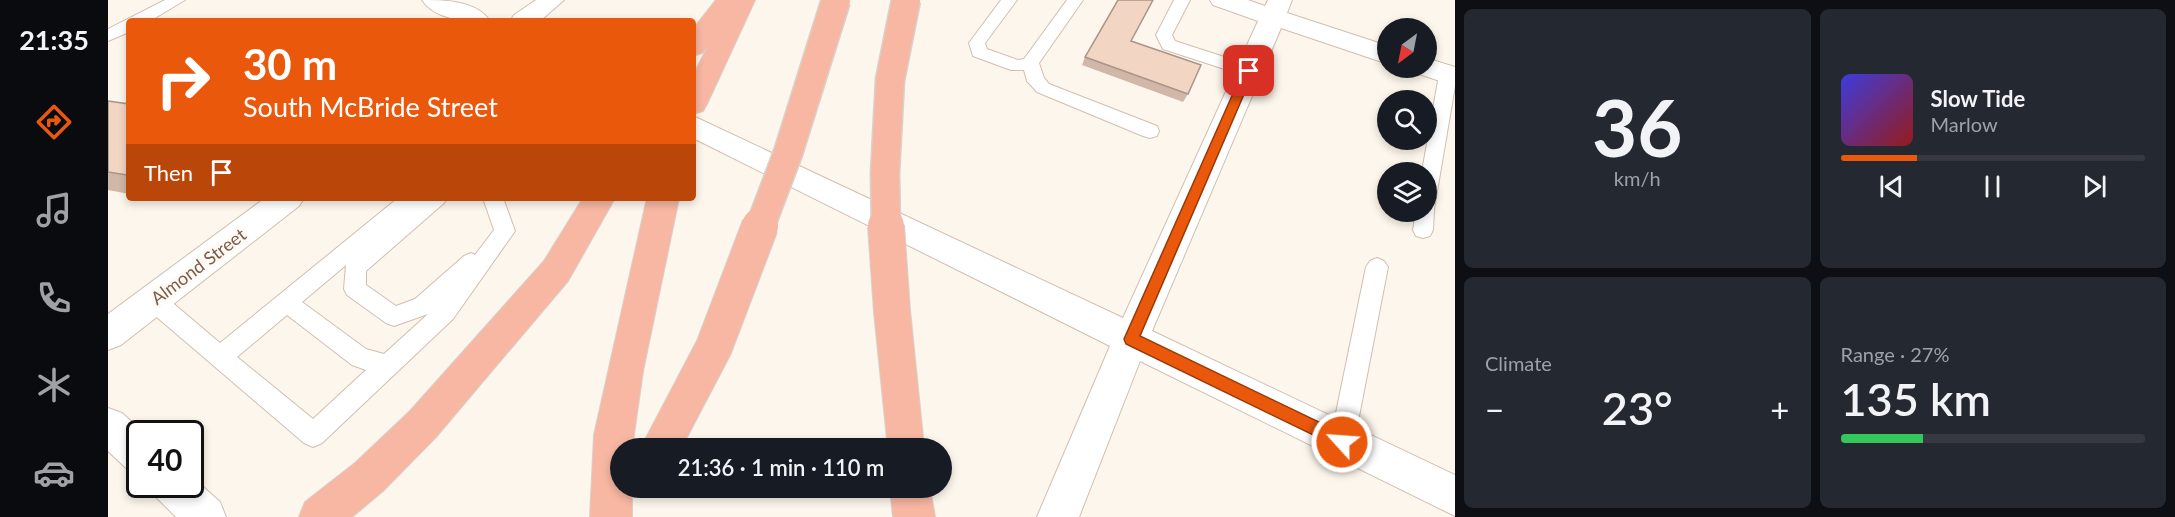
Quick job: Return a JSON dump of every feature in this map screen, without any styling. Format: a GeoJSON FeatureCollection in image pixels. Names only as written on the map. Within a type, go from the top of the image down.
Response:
{"type":"FeatureCollection","features":[{"type":"Feature","properties":{"kind":"highway"},"geometry":{"type":"LineString","coordinates":[[696,43],[730,0]]}},
{"type":"Feature","properties":{"kind":"highway"},"geometry":{"type":"LineString","coordinates":[[696,98],[743,0]]}},
{"type":"Feature","properties":{"kind":"highway"},"geometry":{"type":"LineString","coordinates":[[666,438],[714,347],[788,153],[836,0]]}},
{"type":"Feature","properties":{"kind":"highway"},"geometry":{"type":"LineString","coordinates":[[905,438],[887,275],[885,216],[890,79],[906,0]]}},
{"type":"Feature","properties":{"kind":"highway"},"geometry":{"type":"LineString","coordinates":[[321,517],[369,477],[423,424],[556,270],[597,201]]}},
{"type":"Feature","properties":{"kind":"highway"},"geometry":{"type":"LineString","coordinates":[[611,517],[614,435],[625,371],[662,201]]}},
{"type":"Feature","properties":{"kind":"highway"},"geometry":{"type":"LineString","coordinates":[[617,517],[630,498]]}},
{"type":"Feature","properties":{"kind":"highway"},"geometry":{"type":"LineString","coordinates":[[912,498],[915,517]]}},
{"type":"Feature","properties":{"kind":"street"},"geometry":{"type":"LineString","coordinates":[[434,0],[471,18]]}},
{"type":"Feature","properties":{"kind":"street"},"geometry":{"type":"LineString","coordinates":[[527,18],[552,0]]}},
{"type":"Feature","properties":{"kind":"street"},"geometry":{"type":"LineString","coordinates":[[1222,0],[1276,8],[1377,50]]}},
{"type":"Feature","properties":{"kind":"street"},"geometry":{"type":"LineString","coordinates":[[1058,517],[1131,339],[1276,8]]}},
{"type":"Feature","properties":{"kind":"street"},"geometry":{"type":"LineString","coordinates":[[696,127],[1455,496]]}},
{"type":"Feature","properties":{"kind":"street","name":"Almond Street"},"geometry":{"type":"LineString","coordinates":[[108,334],[284,201]]}},
{"type":"Feature","properties":{"kind":"street"},"geometry":{"type":"LineString","coordinates":[[108,426],[126,442]]}},
{"type":"Feature","properties":{"kind":"street"},"geometry":{"type":"LineString","coordinates":[[185,498],[205,517]]}},
{"type":"Feature","properties":{"kind":"lane"},"geometry":{"type":"LineString","coordinates":[[143,18],[177,0]]}},
{"type":"Feature","properties":{"kind":"lane"},"geometry":{"type":"LineString","coordinates":[[1009,0],[977,43],[979,52],[1017,66],[1030,63],[1075,0]]}},
{"type":"Feature","properties":{"kind":"lane"},"geometry":{"type":"LineString","coordinates":[[1182,0],[1164,34],[1169,45],[1249,71]]}},
{"type":"Feature","properties":{"kind":"lane"},"geometry":{"type":"LineString","coordinates":[[108,36],[126,27]]}},
{"type":"Feature","properties":{"kind":"lane"},"geometry":{"type":"LineString","coordinates":[[1030,63],[1036,81],[1043,88],[1150,131]]}},
{"type":"Feature","properties":{"kind":"lane"},"geometry":{"type":"LineString","coordinates":[[1432,162],[1443,73]]}},
{"type":"Feature","properties":{"kind":"lane"},"geometry":{"type":"LineString","coordinates":[[220,357],[408,201]]}},
{"type":"Feature","properties":{"kind":"lane"},"geometry":{"type":"LineString","coordinates":[[433,201],[355,268],[355,289],[394,316],[423,306],[504,231]]}},
{"type":"Feature","properties":{"kind":"lane"},"geometry":{"type":"LineString","coordinates":[[494,201],[504,231]]}},
{"type":"Feature","properties":{"kind":"lane"},"geometry":{"type":"LineString","coordinates":[[153,300],[313,435],[446,312],[504,231]]}},
{"type":"Feature","properties":{"kind":"lane"},"geometry":{"type":"LineString","coordinates":[[1342,442],[1377,267]]}},
{"type":"Feature","properties":{"kind":"lane"},"geometry":{"type":"LineString","coordinates":[[286,302],[360,358],[388,365]]}},
{"type":"Feature","properties":{"kind":"building"},"geometry":{"type":"Polygon","coordinates":[[[1118,0],[1153,0],[1131,41],[1201,65],[1188,94],[1085,57],[1118,0]]]}},
{"type":"Feature","properties":{"kind":"building"},"geometry":{"type":"Polygon","coordinates":[[[108,101],[126,104],[126,175],[108,172],[108,101]]]}},
{"type":"Feature","properties":{"kind":"route"},"geometry":{"type":"LineString","coordinates":[[1249,71],[1131,339],[1342,442]]}}]}
